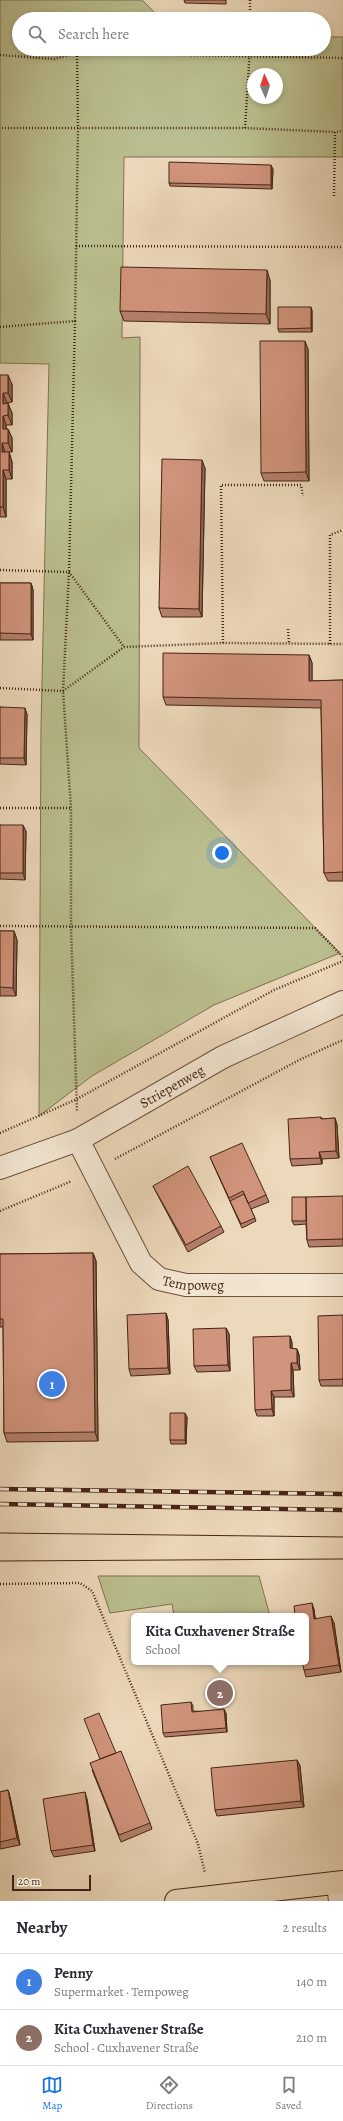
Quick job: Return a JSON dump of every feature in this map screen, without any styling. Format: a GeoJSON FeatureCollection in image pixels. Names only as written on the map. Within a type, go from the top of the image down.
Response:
{"type":"FeatureCollection","features":[{"type":"Feature","properties":{"kind":"main road"},"geometry":{"type":"LineString","coordinates":[[176,1901],[211,1897],[340,1889]]}},
{"type":"Feature","properties":{"kind":"street","name":"Striepenweg"},"geometry":{"type":"LineString","coordinates":[[0,1168],[78,1140],[223,1057],[343,1002]]}},
{"type":"Feature","properties":{"kind":"street","name":"Tempoweg"},"geometry":{"type":"LineString","coordinates":[[78,1140],[141,1264],[159,1279],[186,1285],[343,1285]]}},
{"type":"Feature","properties":{"kind":"path"},"geometry":{"type":"LineString","coordinates":[[250,0],[250,12]]}},
{"type":"Feature","properties":{"kind":"path"},"geometry":{"type":"LineString","coordinates":[[0,55],[12,56]]}},
{"type":"Feature","properties":{"kind":"path"},"geometry":{"type":"LineString","coordinates":[[14,56],[54,59],[66,56]]}},
{"type":"Feature","properties":{"kind":"path"},"geometry":{"type":"LineString","coordinates":[[77,56],[78,128],[69,572],[63,691],[71,808],[71,927],[78,1140]]}},
{"type":"Feature","properties":{"kind":"path"},"geometry":{"type":"LineString","coordinates":[[245,128],[250,56]]}},
{"type":"Feature","properties":{"kind":"path"},"geometry":{"type":"LineString","coordinates":[[281,56],[343,58]]}},
{"type":"Feature","properties":{"kind":"path"},"geometry":{"type":"LineString","coordinates":[[0,128],[245,128],[343,132]]}},
{"type":"Feature","properties":{"kind":"path"},"geometry":{"type":"LineString","coordinates":[[334,196],[335,132]]}},
{"type":"Feature","properties":{"kind":"path"},"geometry":{"type":"LineString","coordinates":[[76,246],[343,247]]}},
{"type":"Feature","properties":{"kind":"path"},"geometry":{"type":"LineString","coordinates":[[0,327],[74,321]]}},
{"type":"Feature","properties":{"kind":"path"},"geometry":{"type":"LineString","coordinates":[[223,642],[221,485],[301,486],[303,496]]}},
{"type":"Feature","properties":{"kind":"path"},"geometry":{"type":"LineString","coordinates":[[330,644],[330,535],[343,530]]}},
{"type":"Feature","properties":{"kind":"path"},"geometry":{"type":"LineString","coordinates":[[0,570],[69,572]]}},
{"type":"Feature","properties":{"kind":"path"},"geometry":{"type":"LineString","coordinates":[[69,572],[124,647]]}},
{"type":"Feature","properties":{"kind":"path"},"geometry":{"type":"LineString","coordinates":[[288,628],[289,644]]}},
{"type":"Feature","properties":{"kind":"path"},"geometry":{"type":"LineString","coordinates":[[0,688],[63,691],[124,647],[223,642],[343,644]]}},
{"type":"Feature","properties":{"kind":"path"},"geometry":{"type":"LineString","coordinates":[[0,808],[71,808]]}},
{"type":"Feature","properties":{"kind":"path"},"geometry":{"type":"LineString","coordinates":[[0,926],[315,928],[343,957]]}},
{"type":"Feature","properties":{"kind":"path"},"geometry":{"type":"LineString","coordinates":[[0,1133],[76,1099],[274,990],[343,961]]}},
{"type":"Feature","properties":{"kind":"path"},"geometry":{"type":"LineString","coordinates":[[0,1211],[63,1185],[301,1059],[343,1040]]}},
{"type":"Feature","properties":{"kind":"path"},"geometry":{"type":"LineString","coordinates":[[0,1584],[80,1583],[92,1590],[198,1844],[211,1897]]}},
{"type":"Feature","properties":{"kind":"green space"},"geometry":{"type":"Polygon","coordinates":[[[0,0],[142,0],[154,12],[12,12],[12,56],[331,56],[331,37],[343,37],[343,157],[124,157],[122,338],[140,337],[139,748],[340,953],[214,1005],[92,1076],[39,1116],[41,727],[49,364],[0,363],[0,0]]]}},
{"type":"Feature","properties":{"kind":"green space"},"geometry":{"type":"Polygon","coordinates":[[[98,1576],[259,1576],[269,1613],[174,1613],[172,1604],[110,1613],[98,1576]]]}},
{"type":"Feature","properties":{"kind":"building"},"geometry":{"type":"Polygon","coordinates":[[[169,162],[271,165],[271,185],[169,183],[169,162]]]}},
{"type":"Feature","properties":{"kind":"building"},"geometry":{"type":"Polygon","coordinates":[[[121,267],[267,270],[266,314],[120,311],[121,267]]]}},
{"type":"Feature","properties":{"kind":"building"},"geometry":{"type":"Polygon","coordinates":[[[278,307],[311,307],[311,328],[278,329],[278,307]]]}},
{"type":"Feature","properties":{"kind":"building"},"geometry":{"type":"Polygon","coordinates":[[[260,341],[305,341],[306,472],[261,473],[260,341]]]}},
{"type":"Feature","properties":{"kind":"building"},"geometry":{"type":"Polygon","coordinates":[[[0,375],[8,375],[8,393],[3,393],[3,404],[8,403],[8,415],[3,416],[3,429],[8,429],[8,443],[2,443],[2,452],[9,452],[9,470],[3,470],[3,507],[0,507],[0,375]]]}},
{"type":"Feature","properties":{"kind":"building"},"geometry":{"type":"Polygon","coordinates":[[[162,459],[202,460],[199,609],[159,608],[162,459]]]}},
{"type":"Feature","properties":{"kind":"building"},"geometry":{"type":"Polygon","coordinates":[[[0,583],[31,583],[31,634],[0,633],[0,583]]]}},
{"type":"Feature","properties":{"kind":"building"},"geometry":{"type":"Polygon","coordinates":[[[163,653],[309,655],[309,681],[343,680],[343,872],[324,873],[321,700],[163,697],[163,653]]]}},
{"type":"Feature","properties":{"kind":"building"},"geometry":{"type":"Polygon","coordinates":[[[0,707],[25,708],[24,758],[0,758],[0,707]]]}},
{"type":"Feature","properties":{"kind":"building"},"geometry":{"type":"Polygon","coordinates":[[[0,825],[23,825],[23,873],[0,873],[0,825]]]}},
{"type":"Feature","properties":{"kind":"building"},"geometry":{"type":"Polygon","coordinates":[[[0,931],[14,931],[13,988],[0,987],[0,931]]]}},
{"type":"Feature","properties":{"kind":"building"},"geometry":{"type":"Polygon","coordinates":[[[321,1117],[321,1119],[335,1118],[336,1151],[319,1152],[320,1158],[290,1159],[288,1119],[321,1117]]]}},
{"type":"Feature","properties":{"kind":"building"},"geometry":{"type":"Polygon","coordinates":[[[242,1143],[266,1195],[248,1203],[243,1191],[229,1198],[210,1157],[242,1143]]]}},
{"type":"Feature","properties":{"kind":"building"},"geometry":{"type":"Polygon","coordinates":[[[188,1166],[221,1226],[186,1245],[153,1186],[188,1166]]]}},
{"type":"Feature","properties":{"kind":"building"},"geometry":{"type":"Polygon","coordinates":[[[244,1194],[255,1218],[241,1224],[230,1201],[244,1194]]]}},
{"type":"Feature","properties":{"kind":"building"},"geometry":{"type":"Polygon","coordinates":[[[343,1196],[343,1239],[307,1240],[306,1197],[343,1196]]]}},
{"type":"Feature","properties":{"kind":"building"},"geometry":{"type":"Polygon","coordinates":[[[292,1197],[306,1197],[306,1221],[292,1221],[292,1197]]]}},
{"type":"Feature","properties":{"kind":"building"},"geometry":{"type":"Polygon","coordinates":[[[93,1253],[95,1432],[4,1433],[3,1319],[0,1319],[0,1254],[93,1253]]]}},
{"type":"Feature","properties":{"kind":"building"},"geometry":{"type":"Polygon","coordinates":[[[166,1313],[168,1368],[129,1369],[127,1315],[166,1313]]]}},
{"type":"Feature","properties":{"kind":"building"},"geometry":{"type":"Polygon","coordinates":[[[343,1315],[343,1379],[319,1380],[318,1316],[343,1315]]]}},
{"type":"Feature","properties":{"kind":"building"},"geometry":{"type":"Polygon","coordinates":[[[226,1328],[228,1365],[194,1366],[193,1329],[226,1328]]]}},
{"type":"Feature","properties":{"kind":"building"},"geometry":{"type":"Polygon","coordinates":[[[290,1336],[290,1348],[297,1349],[297,1363],[291,1363],[291,1390],[271,1391],[272,1409],[255,1410],[253,1337],[290,1336]]]}},
{"type":"Feature","properties":{"kind":"building"},"geometry":{"type":"Polygon","coordinates":[[[170,1413],[185,1413],[185,1440],[170,1440],[170,1413]]]}},
{"type":"Feature","properties":{"kind":"building"},"geometry":{"type":"Polygon","coordinates":[[[312,1603],[314,1619],[331,1616],[339,1665],[304,1670],[303,1665],[309,1665],[309,1613],[295,1613],[294,1606],[312,1603]]]}},
{"type":"Feature","properties":{"kind":"building"},"geometry":{"type":"Polygon","coordinates":[[[191,1702],[192,1712],[224,1709],[226,1728],[163,1733],[161,1705],[191,1702]]]}},
{"type":"Feature","properties":{"kind":"building"},"geometry":{"type":"Polygon","coordinates":[[[99,1713],[116,1753],[100,1759],[84,1719],[99,1713]]]}},
{"type":"Feature","properties":{"kind":"building"},"geometry":{"type":"Polygon","coordinates":[[[121,1751],[150,1823],[119,1835],[90,1763],[121,1751]]]}},
{"type":"Feature","properties":{"kind":"building"},"geometry":{"type":"Polygon","coordinates":[[[297,1760],[301,1801],[215,1810],[211,1768],[297,1760]]]}},
{"type":"Feature","properties":{"kind":"building"},"geometry":{"type":"Polygon","coordinates":[[[8,1790],[17,1838],[0,1842],[0,1792],[8,1790]]]}},
{"type":"Feature","properties":{"kind":"building"},"geometry":{"type":"Polygon","coordinates":[[[85,1792],[93,1845],[51,1851],[43,1799],[85,1792]]]}},
{"type":"Feature","properties":{"kind":"tram line"},"geometry":{"type":"LineString","coordinates":[[0,1533],[343,1537]]}},
{"type":"Feature","properties":{"kind":"tram line"},"geometry":{"type":"LineString","coordinates":[[0,1561],[343,1559]]}},
{"type":"Feature","properties":{"kind":"railway"},"geometry":{"type":"LineString","coordinates":[[0,1489],[343,1494]]}},
{"type":"Feature","properties":{"kind":"railway"},"geometry":{"type":"LineString","coordinates":[[0,1504],[343,1510]]}},
{"type":"Feature","properties":{"kind":"place","name":"Penny"},"geometry":{"type":"Point","coordinates":[52,1384]}},
{"type":"Feature","properties":{"kind":"place","name":"Kita Cuxhavener Straße"},"geometry":{"type":"Point","coordinates":[220,1693]}}]}
